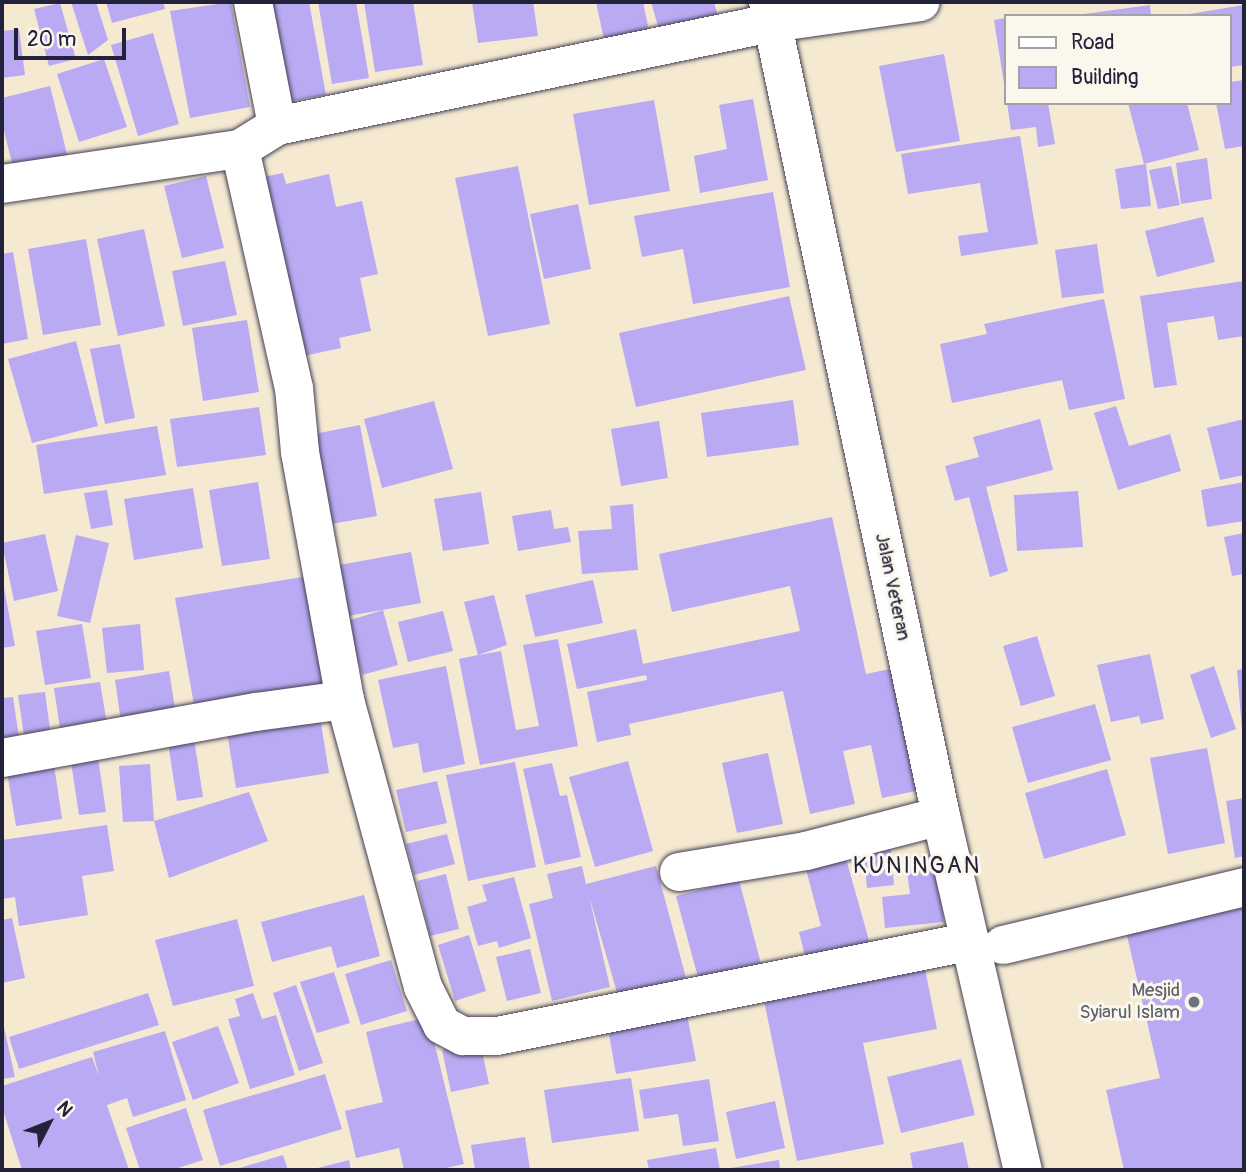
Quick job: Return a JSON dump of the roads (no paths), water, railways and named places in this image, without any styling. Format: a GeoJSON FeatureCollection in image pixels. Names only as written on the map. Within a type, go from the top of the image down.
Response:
{"type":"FeatureCollection","features":[{"type":"Feature","properties":{"kind":"street"},"geometry":{"type":"LineString","coordinates":[[253,2],[277,126]]}},
{"type":"Feature","properties":{"kind":"street"},"geometry":{"type":"LineString","coordinates":[[2,184],[240,149],[277,126],[769,12],[921,2]]}},
{"type":"Feature","properties":{"kind":"street","name":"Jalan Veteran"},"geometry":{"type":"LineString","coordinates":[[769,12],[941,816],[987,943],[1023,1170]]}},
{"type":"Feature","properties":{"kind":"street"},"geometry":{"type":"LineString","coordinates":[[240,149],[294,388],[300,452],[345,700],[424,987],[442,1025],[463,1036],[497,1036],[987,943],[1244,887]]}},
{"type":"Feature","properties":{"kind":"street"},"geometry":{"type":"LineString","coordinates":[[2,758],[256,712],[345,700]]}},
{"type":"Feature","properties":{"kind":"street"},"geometry":{"type":"LineString","coordinates":[[679,872],[806,851],[941,816]]}},
{"type":"Feature","properties":{"kind":"place","name":"Mesjid Syiarul Islam"},"geometry":{"type":"Point","coordinates":[1194,1002]}},
{"type":"Feature","properties":{"kind":"district","name":"KUNINGAN"},"geometry":{"type":"Point","coordinates":[917,866]}}]}
